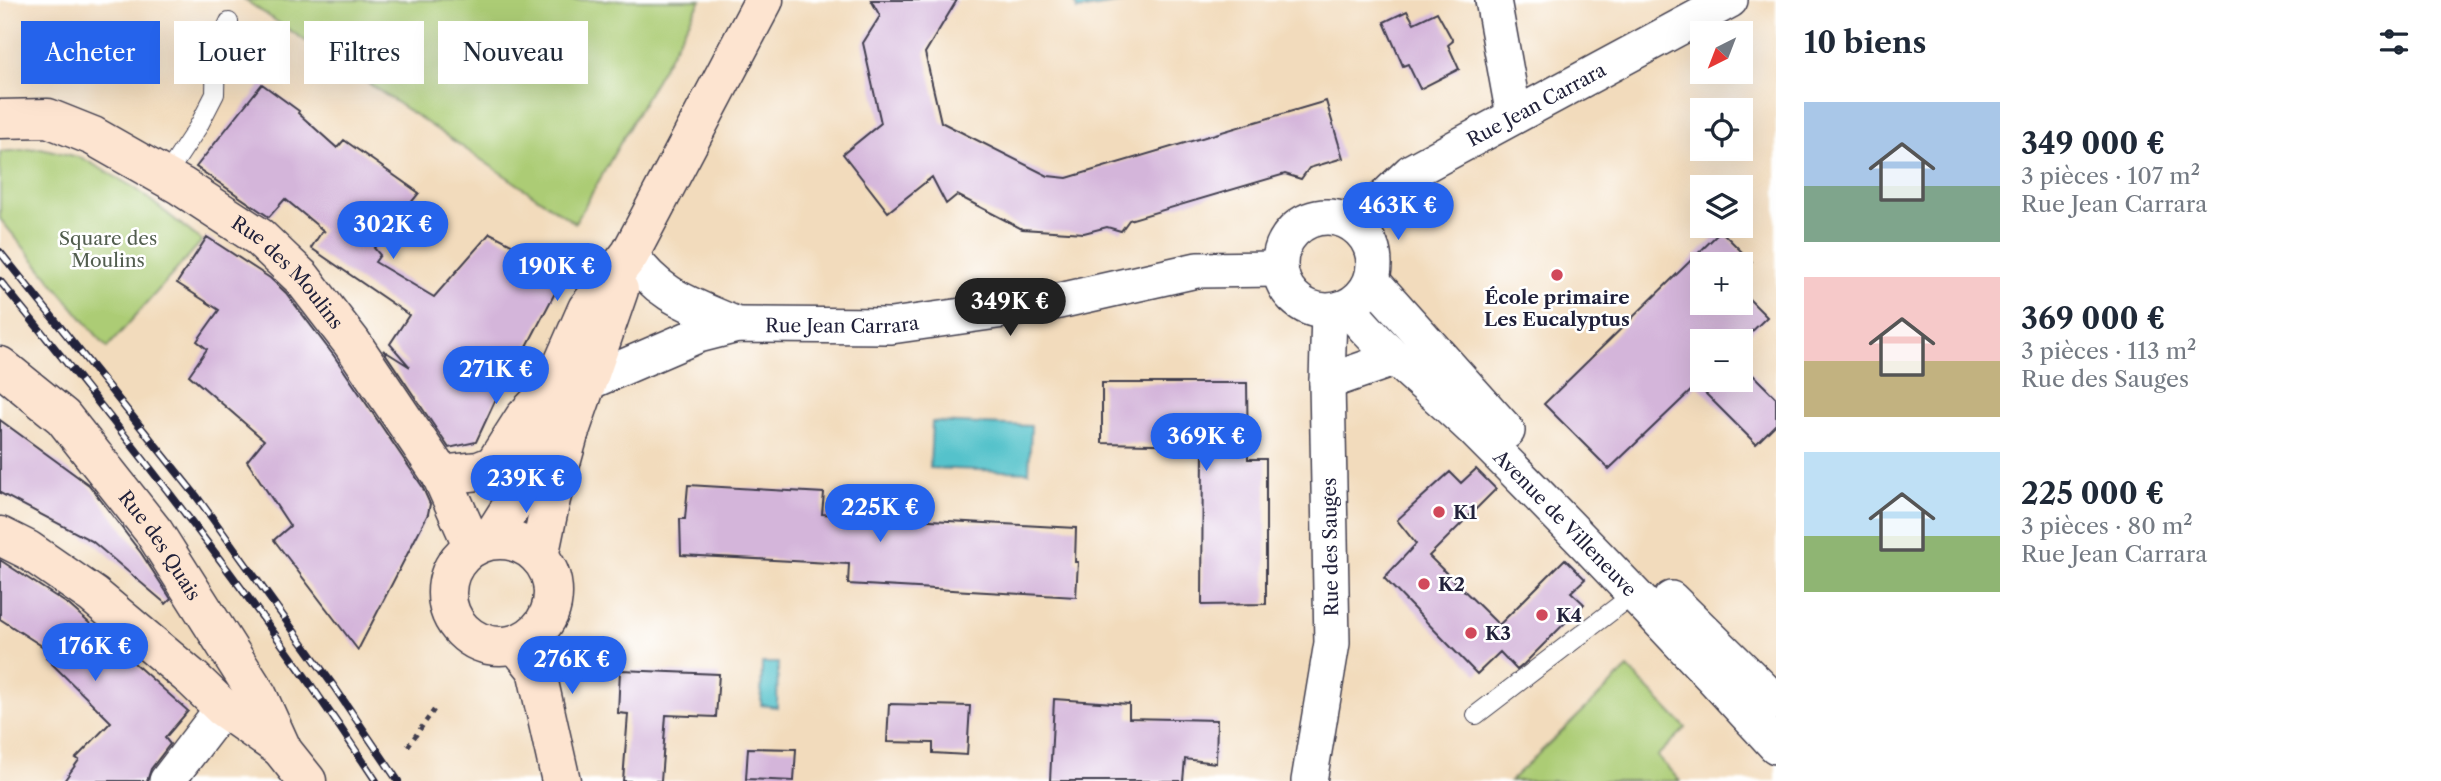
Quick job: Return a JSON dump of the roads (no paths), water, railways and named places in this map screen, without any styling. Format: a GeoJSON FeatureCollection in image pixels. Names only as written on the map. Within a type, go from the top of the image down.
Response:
{"type":"FeatureCollection","features":[{"type":"Feature","properties":{"kind":"street"},"geometry":{"type":"LineString","coordinates":[[539,557],[551,499],[570,431],[589,382],[630,254],[764,0]]}},
{"type":"Feature","properties":{"kind":"street"},"geometry":{"type":"LineString","coordinates":[[1493,0],[1514,116]]}},
{"type":"Feature","properties":{"kind":"street","name":"Rue Jean Carrara"},"geometry":{"type":"LineString","coordinates":[[1355,226],[1411,172],[1730,0]]}},
{"type":"Feature","properties":{"kind":"street","name":"Rue des Moulins"},"geometry":{"type":"LineString","coordinates":[[0,119],[48,118],[93,136],[165,177],[259,237],[302,278],[352,343],[441,475],[482,544]]}},
{"type":"Feature","properties":{"kind":"street"},"geometry":{"type":"LineString","coordinates":[[1316,218],[1336,218],[1355,226],[1369,241],[1374,260],[1372,281],[1363,296],[1339,310],[1311,309],[1295,299],[1284,286],[1279,269],[1280,252],[1288,237],[1300,225],[1316,218]]}},
{"type":"Feature","properties":{"kind":"street"},"geometry":{"type":"LineString","coordinates":[[482,544],[508,541],[525,546],[539,557],[549,572],[553,590],[551,607],[544,623],[532,636],[516,644],[499,647],[482,643],[467,635],[455,622],[447,606],[446,589],[451,572],[460,557],[482,544],[525,485],[551,391],[587,309],[630,254]]}},
{"type":"Feature","properties":{"kind":"street","name":"Rue Jean Carrara"},"geometry":{"type":"LineString","coordinates":[[630,254],[641,271],[671,296],[737,325]]}},
{"type":"Feature","properties":{"kind":"street","name":"Rue Jean Carrara"},"geometry":{"type":"LineString","coordinates":[[589,382],[698,335],[737,325],[891,326],[1046,304],[1197,270],[1279,269]]}},
{"type":"Feature","properties":{"kind":"street","name":"Avenue de Villeneuve"},"geometry":{"type":"LineString","coordinates":[[1372,281],[1488,412],[1776,702]]}},
{"type":"Feature","properties":{"kind":"street","name":"Avenue de Villeneuve"},"geometry":{"type":"LineString","coordinates":[[1339,310],[1367,332],[1472,428],[1634,594],[1776,746]]}},
{"type":"Feature","properties":{"kind":"street","name":"Rue des Sauges"},"geometry":{"type":"LineString","coordinates":[[1309,781],[1332,643],[1328,382],[1339,310]]}},
{"type":"Feature","properties":{"kind":"street"},"geometry":{"type":"LineString","coordinates":[[1328,382],[1396,358]]}},
{"type":"Feature","properties":{"kind":"street","name":"Rue des Quais"},"geometry":{"type":"LineString","coordinates":[[0,366],[63,417],[154,532],[258,696],[283,751]]}},
{"type":"Feature","properties":{"kind":"street"},"geometry":{"type":"LineString","coordinates":[[441,475],[479,471],[494,465],[524,418],[551,391]]}},
{"type":"Feature","properties":{"kind":"street"},"geometry":{"type":"LineString","coordinates":[[0,536],[28,550],[93,595],[193,679],[223,708],[283,751],[307,781]]}},
{"type":"Feature","properties":{"kind":"street"},"geometry":{"type":"LineString","coordinates":[[516,644],[536,669],[561,781]]}},
{"type":"Feature","properties":{"kind":"street"},"geometry":{"type":"LineString","coordinates":[[167,781],[223,708]]}},
{"type":"Feature","properties":{"kind":"lane"},"geometry":{"type":"LineString","coordinates":[[165,177],[198,127],[215,94],[215,84]]}},
{"type":"Feature","properties":{"kind":"lane"},"geometry":{"type":"LineString","coordinates":[[1476,715],[1634,594]]}},
{"type":"Feature","properties":{"kind":"water"},"geometry":{"type":"Polygon","coordinates":[[[1075,0],[1138,0],[1077,10],[1075,0]]]}},
{"type":"Feature","properties":{"kind":"water"},"geometry":{"type":"Polygon","coordinates":[[[932,422],[1031,426],[1029,472],[930,468],[932,422]]]}},
{"type":"Feature","properties":{"kind":"water"},"geometry":{"type":"Polygon","coordinates":[[[762,663],[778,663],[777,707],[761,705],[762,663]]]}},
{"type":"Feature","properties":{"kind":"railway"},"geometry":{"type":"LineString","coordinates":[[0,252],[197,497],[335,688],[398,781]]}},
{"type":"Feature","properties":{"kind":"railway"},"geometry":{"type":"LineString","coordinates":[[0,281],[98,402],[241,588],[376,781]]}},
{"type":"Feature","properties":{"kind":"place","name":"École primaire Les Eucalyptus"},"geometry":{"type":"Point","coordinates":[1557,275]}},
{"type":"Feature","properties":{"kind":"place","name":"K1"},"geometry":{"type":"Point","coordinates":[1439,512]}},
{"type":"Feature","properties":{"kind":"place","name":"K2"},"geometry":{"type":"Point","coordinates":[1424,584]}},
{"type":"Feature","properties":{"kind":"place","name":"K4"},"geometry":{"type":"Point","coordinates":[1542,615]}},
{"type":"Feature","properties":{"kind":"place","name":"K3"},"geometry":{"type":"Point","coordinates":[1471,633]}},
{"type":"Feature","properties":{"kind":"park label","name":"Square des Moulins"},"geometry":{"type":"Point","coordinates":[108,249]}}]}
